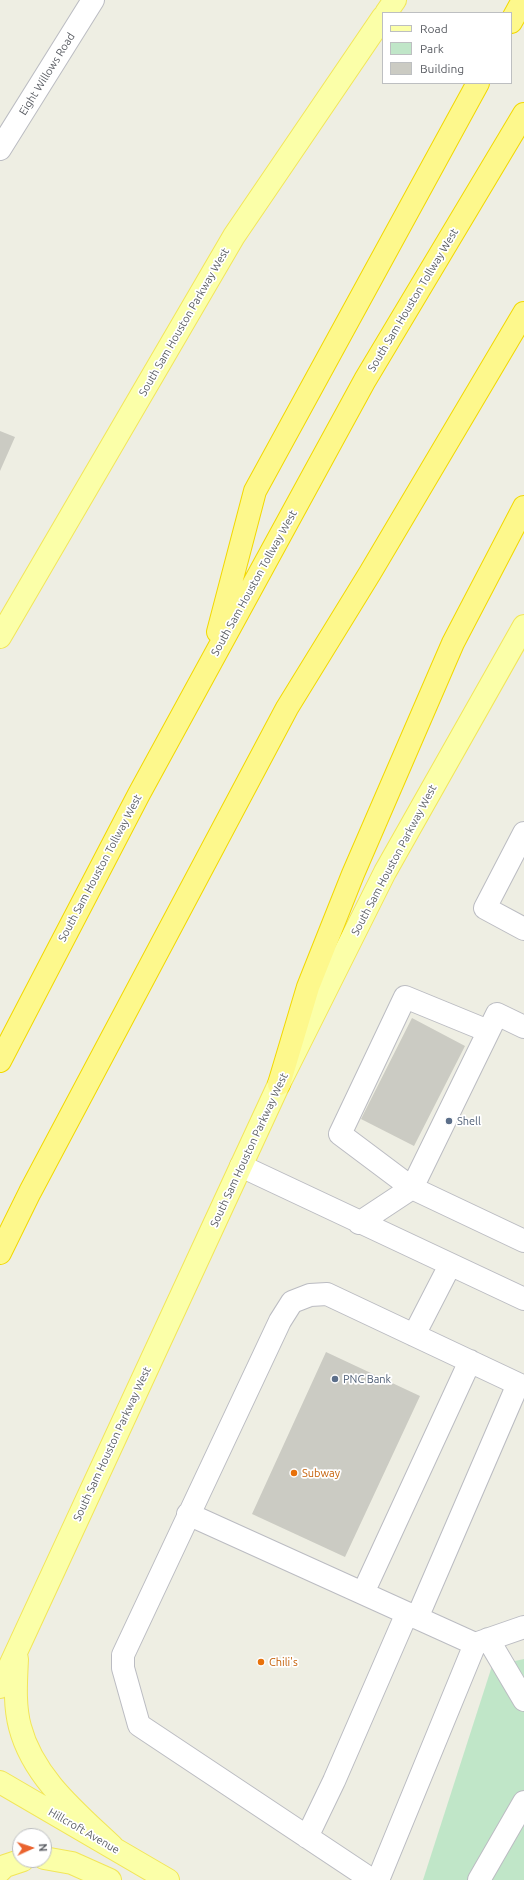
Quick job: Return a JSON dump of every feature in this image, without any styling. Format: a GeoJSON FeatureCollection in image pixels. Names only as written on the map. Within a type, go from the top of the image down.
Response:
{"type":"FeatureCollection","features":[{"type":"Feature","properties":{"kind":"highway"},"geometry":{"type":"LineString","coordinates":[[512,20],[523,0]]}},
{"type":"Feature","properties":{"kind":"highway"},"geometry":{"type":"LineString","coordinates":[[210,664],[255,491],[477,84]]}},
{"type":"Feature","properties":{"kind":"highway","name":"South Sam Houston Tollway West"},"geometry":{"type":"LineString","coordinates":[[0,1061],[139,794],[365,380],[524,114]]}},
{"type":"Feature","properties":{"kind":"highway"},"geometry":{"type":"LineString","coordinates":[[0,1253],[30,1192],[287,708],[370,573],[524,313]]}},
{"type":"Feature","properties":{"kind":"highway"},"geometry":{"type":"LineString","coordinates":[[279,1084],[308,987],[353,874],[452,644],[524,508]]}},
{"type":"Feature","properties":{"kind":"main road"},"geometry":{"type":"LineString","coordinates":[[387,12],[395,0]]}},
{"type":"Feature","properties":{"kind":"main road","name":"South Sam Houston Parkway West"},"geometry":{"type":"LineString","coordinates":[[0,637],[234,236],[382,18]]}},
{"type":"Feature","properties":{"kind":"main road","name":"South Sam Houston Parkway West"},"geometry":{"type":"LineString","coordinates":[[9,1644],[5,1641],[38,1604],[279,1084],[385,872],[524,626]]}},
{"type":"Feature","properties":{"kind":"main road"},"geometry":{"type":"LineString","coordinates":[[0,1687],[9,1644]]}},
{"type":"Feature","properties":{"kind":"main road"},"geometry":{"type":"LineString","coordinates":[[9,1644],[20,1725],[25,1744],[34,1762],[58,1795],[112,1846]]}},
{"type":"Feature","properties":{"kind":"main road","name":"Hillcroft Avenue"},"geometry":{"type":"LineString","coordinates":[[0,1782],[168,1880]]}},
{"type":"Feature","properties":{"kind":"main road"},"geometry":{"type":"LineString","coordinates":[[52,1859],[72,1863],[110,1880]]}},
{"type":"Feature","properties":{"kind":"main road"},"geometry":{"type":"LineString","coordinates":[[0,1871],[5,1866],[12,1864]]}},
{"type":"Feature","properties":{"kind":"street","name":"Eight Willows Road"},"geometry":{"type":"LineString","coordinates":[[0,149],[93,0]]}},
{"type":"Feature","properties":{"kind":"street"},"geometry":{"type":"LineString","coordinates":[[524,832],[485,908],[524,929]]}},
{"type":"Feature","properties":{"kind":"street"},"geometry":{"type":"LineString","coordinates":[[488,1031],[405,997],[340,1134],[412,1188],[524,1241]]}},
{"type":"Feature","properties":{"kind":"street"},"geometry":{"type":"LineString","coordinates":[[359,1223],[412,1188],[497,1014],[524,1027]]}},
{"type":"Feature","properties":{"kind":"street"},"geometry":{"type":"LineString","coordinates":[[241,1166],[359,1223],[524,1299]]}},
{"type":"Feature","properties":{"kind":"street"},"geometry":{"type":"LineString","coordinates":[[414,1335],[450,1265]]}},
{"type":"Feature","properties":{"kind":"street"},"geometry":{"type":"LineString","coordinates":[[307,1837],[412,1615],[518,1384],[327,1294],[310,1295],[292,1302],[280,1321],[123,1654],[123,1668],[139,1724],[307,1837],[372,1880]]}},
{"type":"Feature","properties":{"kind":"street"},"geometry":{"type":"LineString","coordinates":[[362,1593],[470,1361]]}},
{"type":"Feature","properties":{"kind":"street"},"geometry":{"type":"LineString","coordinates":[[188,1514],[412,1615],[481,1642],[524,1700]]}},
{"type":"Feature","properties":{"kind":"street"},"geometry":{"type":"LineString","coordinates":[[378,1880],[481,1642],[524,1627]]}},
{"type":"Feature","properties":{"kind":"street"},"geometry":{"type":"LineString","coordinates":[[478,1880],[524,1802]]}},
{"type":"Feature","properties":{"kind":"green space"},"geometry":{"type":"Polygon","coordinates":[[[524,1659],[524,1880],[423,1880],[492,1666],[524,1659]]]}},
{"type":"Feature","properties":{"kind":"building"},"geometry":{"type":"Polygon","coordinates":[[[0,431],[15,437],[0,471],[0,431]]]}},
{"type":"Feature","properties":{"kind":"building"},"geometry":{"type":"Polygon","coordinates":[[[412,1018],[465,1046],[414,1146],[361,1119],[412,1018]]]}},
{"type":"Feature","properties":{"kind":"building"},"geometry":{"type":"Polygon","coordinates":[[[326,1352],[420,1396],[345,1557],[252,1514],[326,1352]]]}},
{"type":"Feature","properties":{"kind":"place","name":"Shell"},"geometry":{"type":"Point","coordinates":[449,1121]}},
{"type":"Feature","properties":{"kind":"place","name":"PNC Bank"},"geometry":{"type":"Point","coordinates":[335,1379]}},
{"type":"Feature","properties":{"kind":"place","name":"Subway"},"geometry":{"type":"Point","coordinates":[294,1473]}},
{"type":"Feature","properties":{"kind":"place","name":"Chili's"},"geometry":{"type":"Point","coordinates":[261,1662]}}]}
